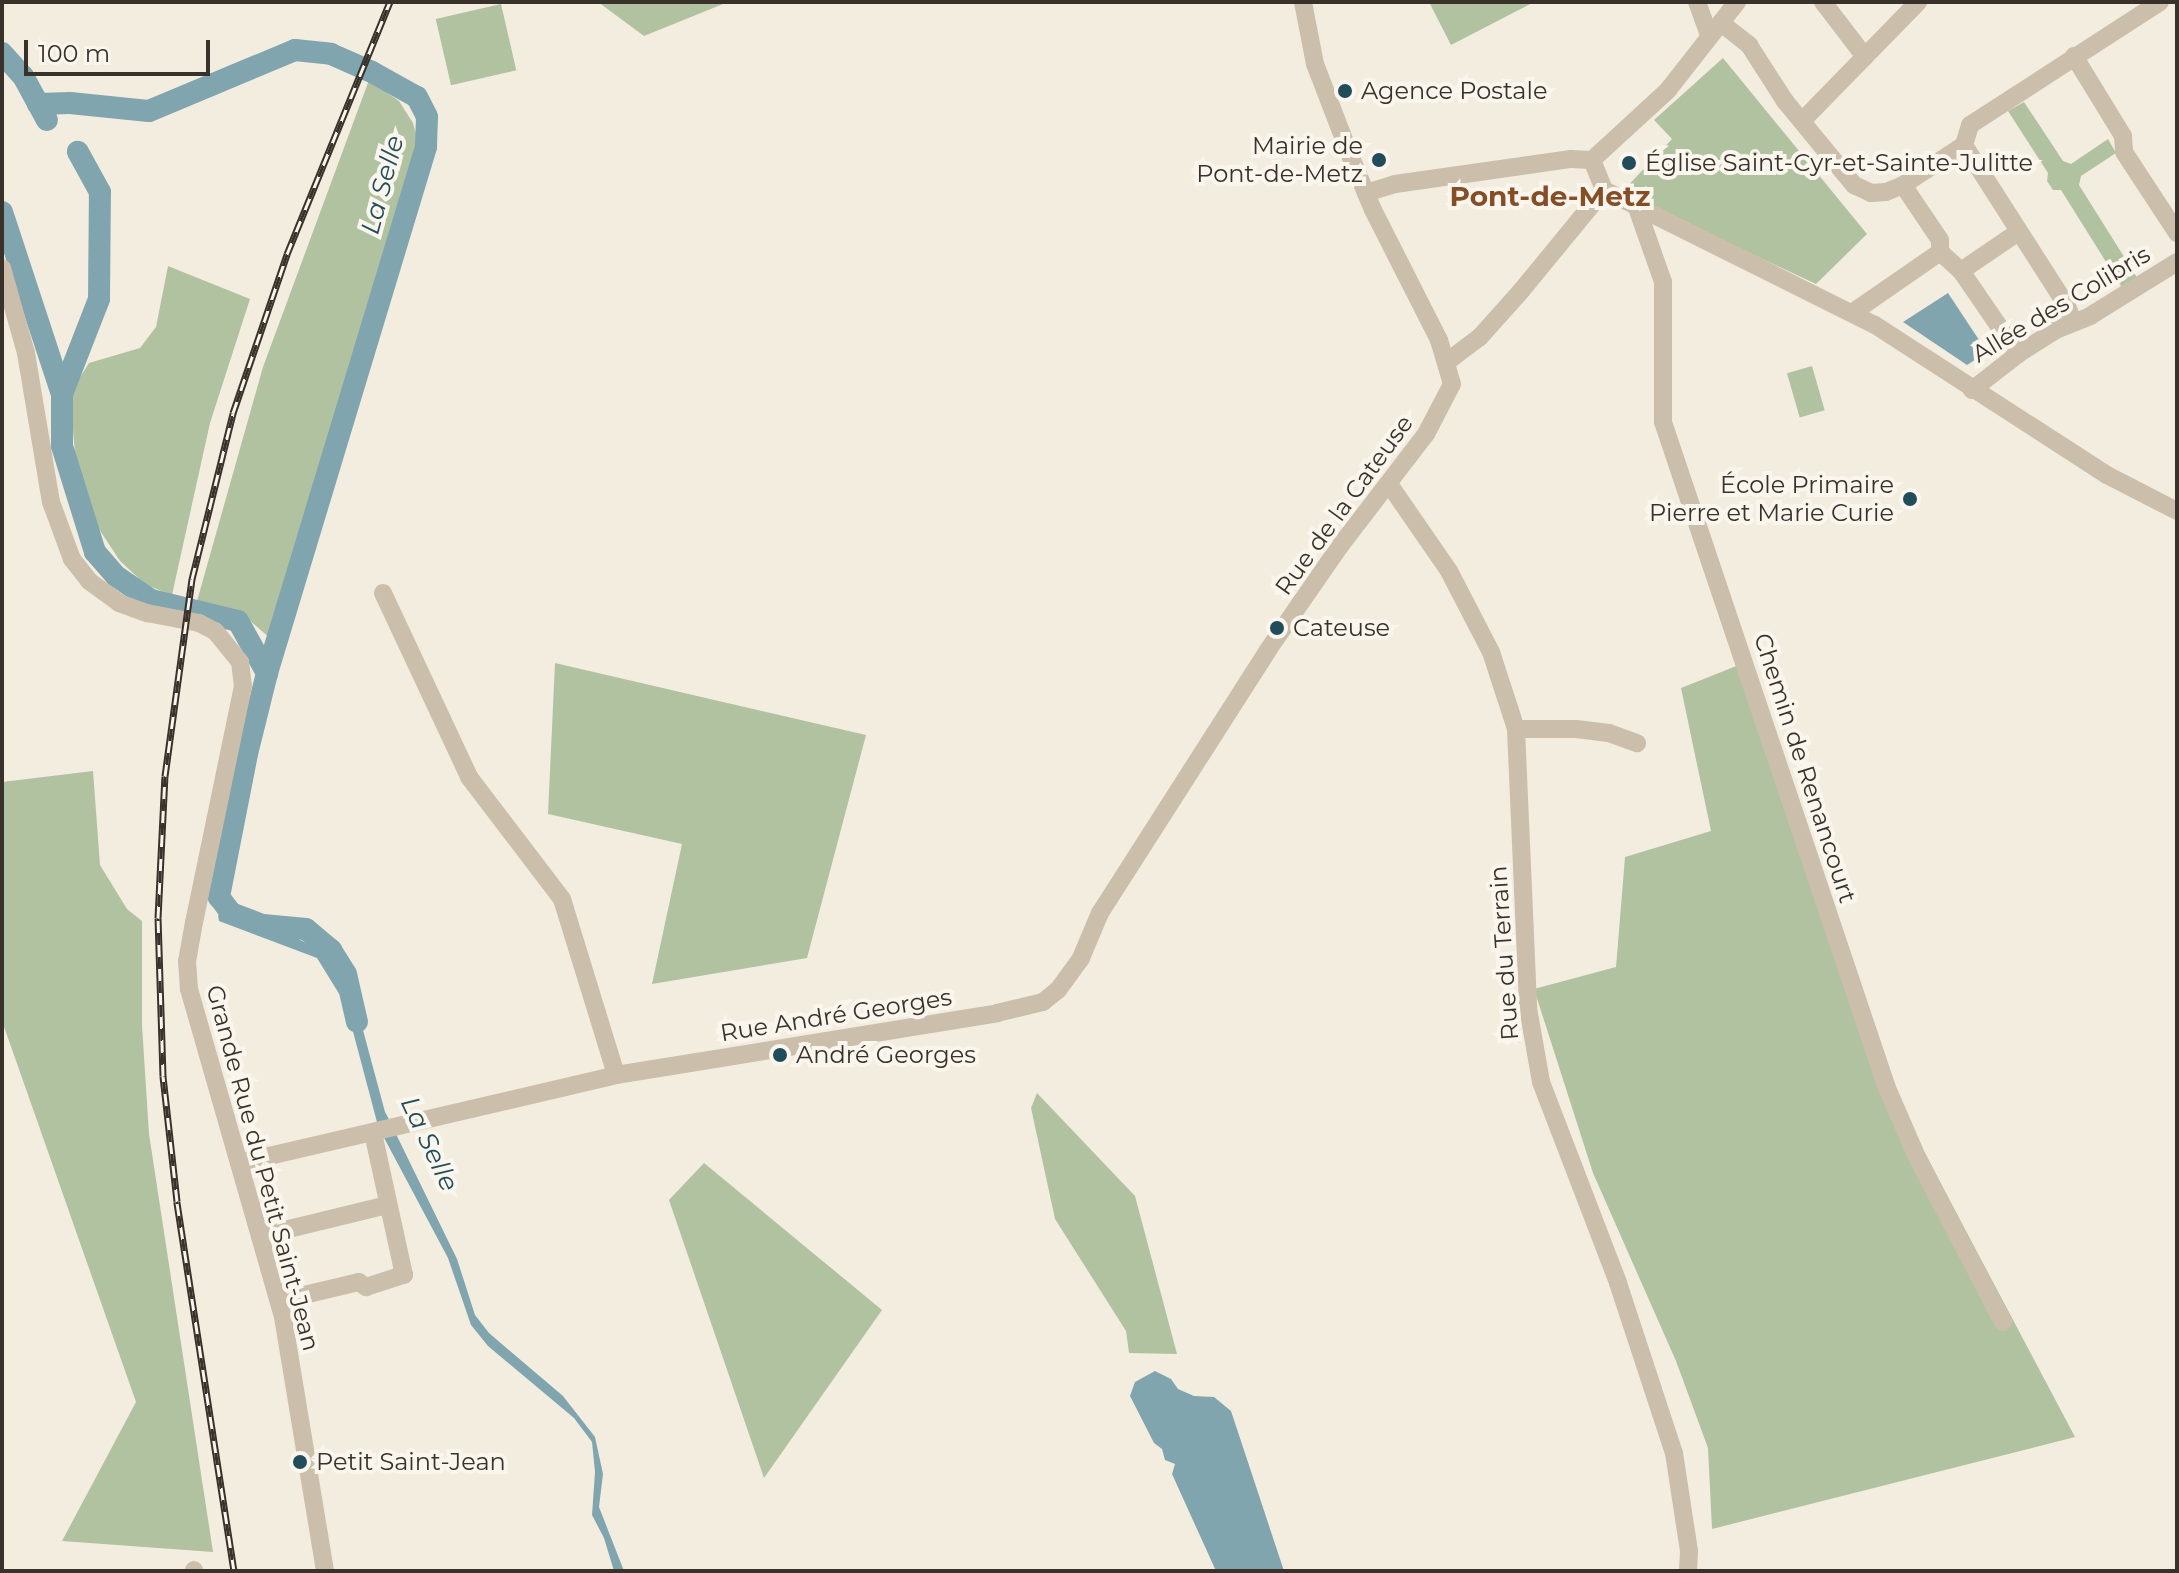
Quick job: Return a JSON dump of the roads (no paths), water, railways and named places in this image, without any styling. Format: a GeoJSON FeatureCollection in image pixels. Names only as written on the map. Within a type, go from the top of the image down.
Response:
{"type":"FeatureCollection","features":[{"type":"Feature","properties":{"kind":"street"},"geometry":{"type":"LineString","coordinates":[[1303,2],[1315,64],[1366,193],[1448,361],[1479,338],[1604,190]]}},
{"type":"Feature","properties":{"kind":"street"},"geometry":{"type":"LineString","coordinates":[[1697,2],[1715,30],[1749,45],[1785,101],[1854,185],[1871,193],[1886,192],[1903,185],[1964,145],[1970,125],[2160,2]]}},
{"type":"Feature","properties":{"kind":"street"},"geometry":{"type":"LineString","coordinates":[[1366,193],[1422,180],[1571,159],[1592,160],[1668,90],[1737,2]]}},
{"type":"Feature","properties":{"kind":"street"},"geometry":{"type":"LineString","coordinates":[[1823,2],[1865,57]]}},
{"type":"Feature","properties":{"kind":"street"},"geometry":{"type":"LineString","coordinates":[[1803,120],[1918,2]]}},
{"type":"Feature","properties":{"kind":"street"},"geometry":{"type":"LineString","coordinates":[[2074,56],[2123,136],[2124,152],[2177,233]]}},
{"type":"Feature","properties":{"kind":"street"},"geometry":{"type":"LineString","coordinates":[[1964,145],[2008,212],[2017,233],[2067,306],[2073,322]]}},
{"type":"Feature","properties":{"kind":"street"},"geometry":{"type":"LineString","coordinates":[[1592,160],[1604,190],[1732,251],[1875,325],[2107,475],[2177,511]]}},
{"type":"Feature","properties":{"kind":"street"},"geometry":{"type":"LineString","coordinates":[[1903,185],[1940,240],[1940,252],[1961,271],[2018,354]]}},
{"type":"Feature","properties":{"kind":"street","name":"Chemin de Renancourt"},"geometry":{"type":"LineString","coordinates":[[1637,208],[1639,222],[1663,282],[1663,422],[1887,1088],[1917,1157],[2003,1322]]}},
{"type":"Feature","properties":{"kind":"street"},"geometry":{"type":"LineString","coordinates":[[1961,271],[2017,233]]}},
{"type":"Feature","properties":{"kind":"street"},"geometry":{"type":"LineString","coordinates":[[1852,313],[1940,252]]}},
{"type":"Feature","properties":{"kind":"street","name":"Allée des Colibris"},"geometry":{"type":"LineString","coordinates":[[1972,390],[2018,354],[2073,322],[2090,316],[2177,262]]}},
{"type":"Feature","properties":{"kind":"street","name":"Grande Rue du Petit Saint-Jean"},"geometry":{"type":"LineString","coordinates":[[2,268],[26,353],[51,502],[72,559],[89,581],[119,603],[147,613],[199,623],[215,631],[232,648],[240,662],[243,686],[187,961],[192,1004],[279,1301],[325,1571]]}},
{"type":"Feature","properties":{"kind":"street","name":"Rue de la Cateuse"},"geometry":{"type":"LineString","coordinates":[[1058,990],[1081,958],[1100,913],[1268,650],[1340,546],[1426,434],[1452,384],[1448,361]]}},
{"type":"Feature","properties":{"kind":"street","name":"Rue du Terrain"},"geometry":{"type":"LineString","coordinates":[[1389,484],[1449,571],[1484,638],[1516,729],[1528,1008],[1541,1082],[1618,1283],[1674,1453],[1689,1551],[1688,1571]]}},
{"type":"Feature","properties":{"kind":"street"},"geometry":{"type":"LineString","coordinates":[[383,593],[469,777],[562,899],[616,1075]]}},
{"type":"Feature","properties":{"kind":"street"},"geometry":{"type":"LineString","coordinates":[[1516,729],[1576,729],[1609,733],[1637,743]]}},
{"type":"Feature","properties":{"kind":"street","name":"Rue André Georges"},"geometry":{"type":"LineString","coordinates":[[239,1163],[616,1075],[997,1013],[1043,1002],[1058,990]]}},
{"type":"Feature","properties":{"kind":"street"},"geometry":{"type":"LineString","coordinates":[[279,1301],[359,1282],[366,1287],[402,1277],[398,1243],[380,1172],[376,1132]]}},
{"type":"Feature","properties":{"kind":"street"},"geometry":{"type":"LineString","coordinates":[[260,1236],[387,1205]]}},
{"type":"Feature","properties":{"kind":"water"},"geometry":{"type":"Polygon","coordinates":[[[1948,293],[1987,352],[1967,365],[1903,322],[1948,293]]]}},
{"type":"Feature","properties":{"kind":"water"},"geometry":{"type":"Polygon","coordinates":[[[218,915],[293,936],[328,955],[356,1004],[385,1112],[391,1123],[378,1126],[346,1005],[317,958],[219,921],[218,915]]]}},
{"type":"Feature","properties":{"kind":"water"},"geometry":{"type":"Polygon","coordinates":[[[395,1132],[457,1259],[475,1315],[489,1333],[563,1396],[595,1437],[603,1474],[599,1507],[624,1571],[614,1571],[604,1538],[592,1515],[595,1472],[592,1442],[574,1418],[488,1346],[471,1325],[448,1258],[382,1134],[395,1132]]]}},
{"type":"Feature","properties":{"kind":"water"},"geometry":{"type":"Polygon","coordinates":[[[1155,1371],[1171,1379],[1178,1389],[1194,1396],[1214,1397],[1231,1411],[1284,1571],[1216,1571],[1172,1474],[1175,1464],[1165,1460],[1162,1449],[1154,1443],[1130,1396],[1135,1382],[1155,1371]]]}},
{"type":"Feature","properties":{"kind":"waterway","name":"La Selle"},"geometry":{"type":"LineString","coordinates":[[38,104],[70,103],[149,111],[295,50],[331,54],[372,72],[417,97],[427,117],[426,147],[267,673]]}},
{"type":"Feature","properties":{"kind":"waterway","name":"La Selle"},"geometry":{"type":"LineString","coordinates":[[2,53],[23,76],[47,120]]}},
{"type":"Feature","properties":{"kind":"waterway","name":"La Selle"},"geometry":{"type":"LineString","coordinates":[[62,394],[99,299],[100,192],[78,152]]}},
{"type":"Feature","properties":{"kind":"waterway","name":"La Selle"},"geometry":{"type":"LineString","coordinates":[[2,212],[62,394],[62,446],[95,552],[116,576],[151,600],[238,621],[267,673],[247,754],[219,897],[231,913],[263,925],[306,929],[331,950],[346,974],[357,1022]]}},
{"type":"Feature","properties":{"kind":"railway"},"geometry":{"type":"LineString","coordinates":[[234,1571],[177,1201],[163,1076],[158,918],[165,776],[192,579],[233,413],[287,254],[390,2]]}},
{"type":"Feature","properties":{"kind":"place","name":"Agence Postale"},"geometry":{"type":"Point","coordinates":[1345,91]}},
{"type":"Feature","properties":{"kind":"place","name":"Mairie de Pont-de-Metz"},"geometry":{"type":"Point","coordinates":[1379,160]}},
{"type":"Feature","properties":{"kind":"place","name":"Église Saint-Cyr-et-Sainte-Julitte"},"geometry":{"type":"Point","coordinates":[1629,163]}},
{"type":"Feature","properties":{"kind":"place","name":"École Primaire Pierre et Marie Curie"},"geometry":{"type":"Point","coordinates":[1910,499]}},
{"type":"Feature","properties":{"kind":"place","name":"Cateuse"},"geometry":{"type":"Point","coordinates":[1277,628]}},
{"type":"Feature","properties":{"kind":"place","name":"André Georges"},"geometry":{"type":"Point","coordinates":[780,1055]}},
{"type":"Feature","properties":{"kind":"place","name":"Petit Saint-Jean"},"geometry":{"type":"Point","coordinates":[300,1462]}},
{"type":"Feature","properties":{"kind":"district","name":"Pont-de-Metz"},"geometry":{"type":"Point","coordinates":[1550,196]}}]}
